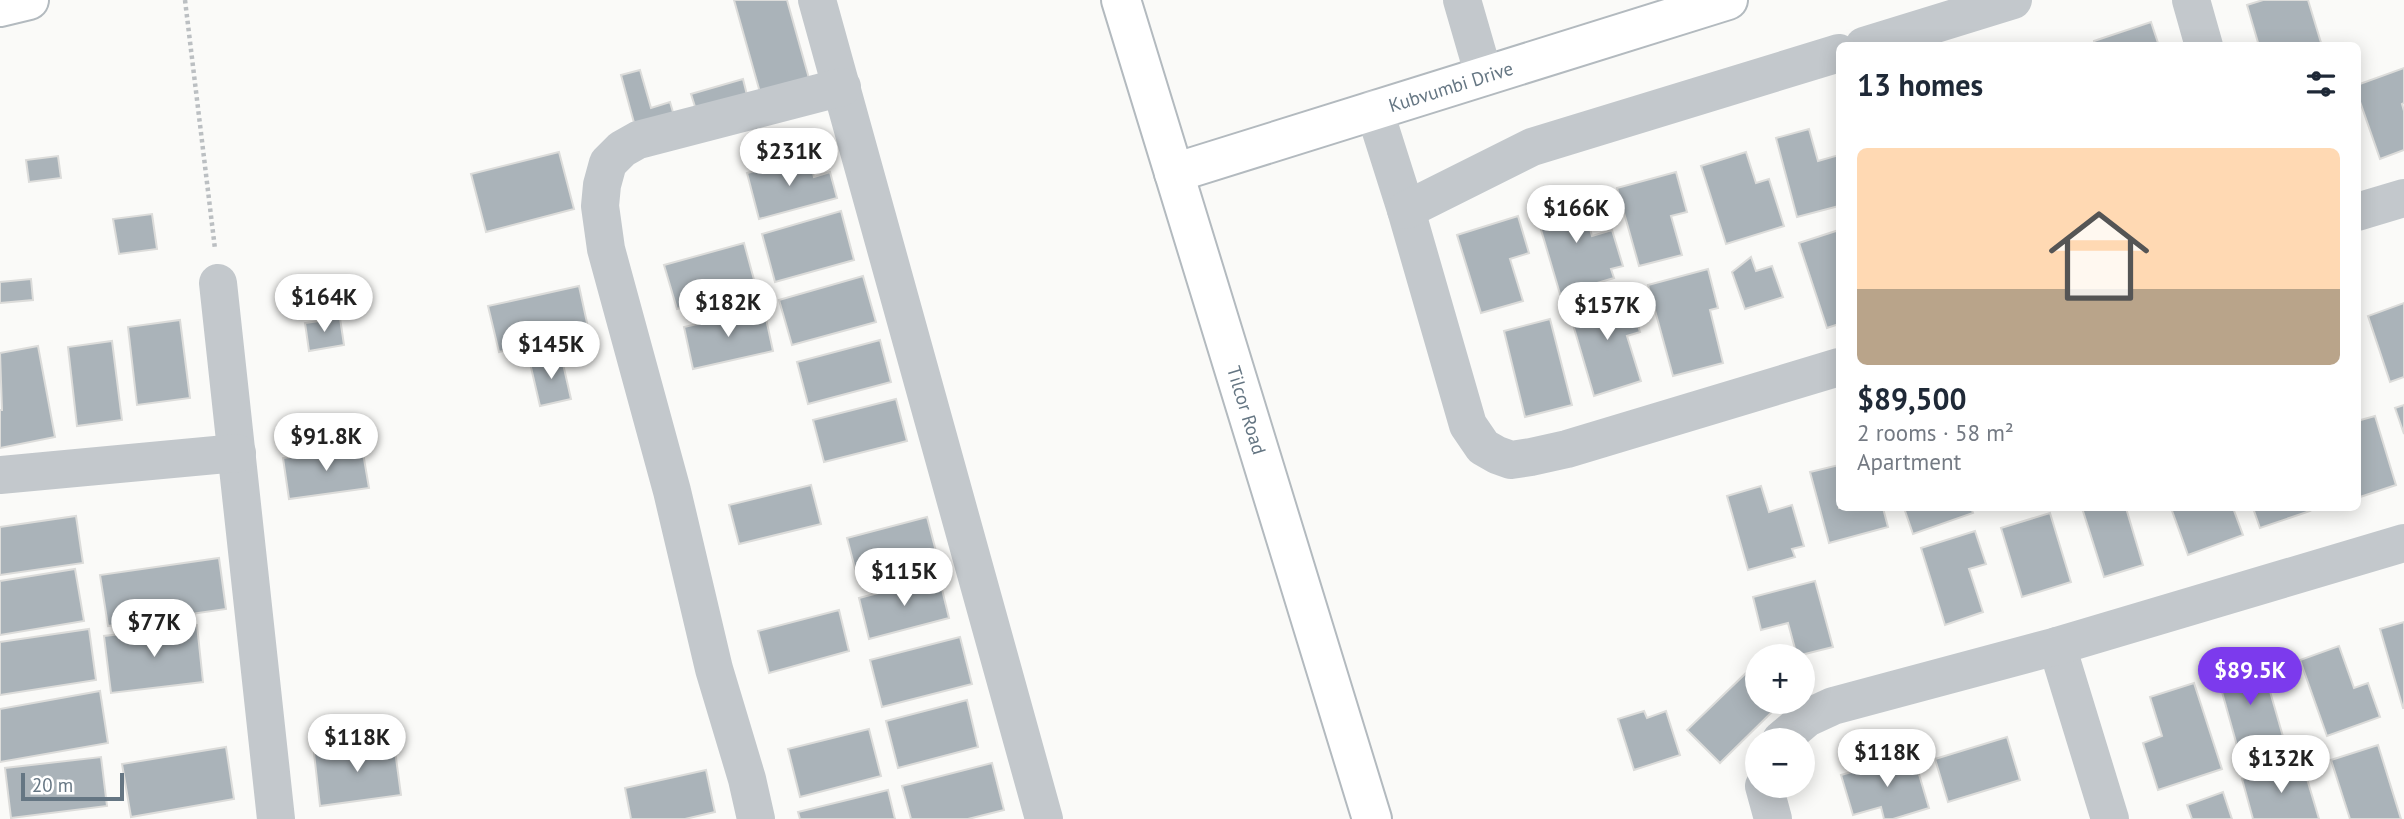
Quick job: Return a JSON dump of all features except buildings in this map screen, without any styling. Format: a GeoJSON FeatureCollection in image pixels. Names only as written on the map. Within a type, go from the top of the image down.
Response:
{"type":"FeatureCollection","features":[{"type":"Feature","properties":{"kind":"street"},"geometry":{"type":"LineString","coordinates":[[0,8],[29,0]]}},
{"type":"Feature","properties":{"kind":"street"},"geometry":{"type":"LineString","coordinates":[[817,0],[1044,819]]}},
{"type":"Feature","properties":{"kind":"street","name":"Tilcor Road"},"geometry":{"type":"LineString","coordinates":[[1121,0],[1372,819]]}},
{"type":"Feature","properties":{"kind":"street"},"geometry":{"type":"LineString","coordinates":[[1462,0],[1484,76]]}},
{"type":"Feature","properties":{"kind":"street","name":"Kubvumbi Drive"},"geometry":{"type":"LineString","coordinates":[[1174,173],[1728,0]]}},
{"type":"Feature","properties":{"kind":"street"},"geometry":{"type":"LineString","coordinates":[[1877,42],[2013,0]]}},
{"type":"Feature","properties":{"kind":"street"},"geometry":{"type":"LineString","coordinates":[[2191,0],[2203,42]]}},
{"type":"Feature","properties":{"kind":"street"},"geometry":{"type":"LineString","coordinates":[[1406,210],[1532,147],[1836,54]]}},
{"type":"Feature","properties":{"kind":"street"},"geometry":{"type":"LineString","coordinates":[[756,819],[747,779],[714,669],[672,492],[606,249],[600,206],[601,185],[608,163],[622,149],[638,140],[842,87]]}},
{"type":"Feature","properties":{"kind":"street"},"geometry":{"type":"LineString","coordinates":[[1374,109],[1468,425],[1483,447],[1497,455],[1511,460],[1567,450],[1836,368]]}},
{"type":"Feature","properties":{"kind":"street"},"geometry":{"type":"LineString","coordinates":[[2361,211],[2404,198]]}},
{"type":"Feature","properties":{"kind":"street"},"geometry":{"type":"LineString","coordinates":[[218,283],[276,819]]}},
{"type":"Feature","properties":{"kind":"street"},"geometry":{"type":"LineString","coordinates":[[0,475],[237,453]]}},
{"type":"Feature","properties":{"kind":"street"},"geometry":{"type":"LineString","coordinates":[[1795,728],[1807,718],[1833,706],[2057,646],[2404,542]]}},
{"type":"Feature","properties":{"kind":"street"},"geometry":{"type":"LineString","coordinates":[[2057,646],[2110,819]]}},
{"type":"Feature","properties":{"kind":"street"},"geometry":{"type":"LineString","coordinates":[[1767,798],[1773,819]]}},
{"type":"Feature","properties":{"kind":"path"},"geometry":{"type":"LineString","coordinates":[[185,0],[218,283]]}}]}
